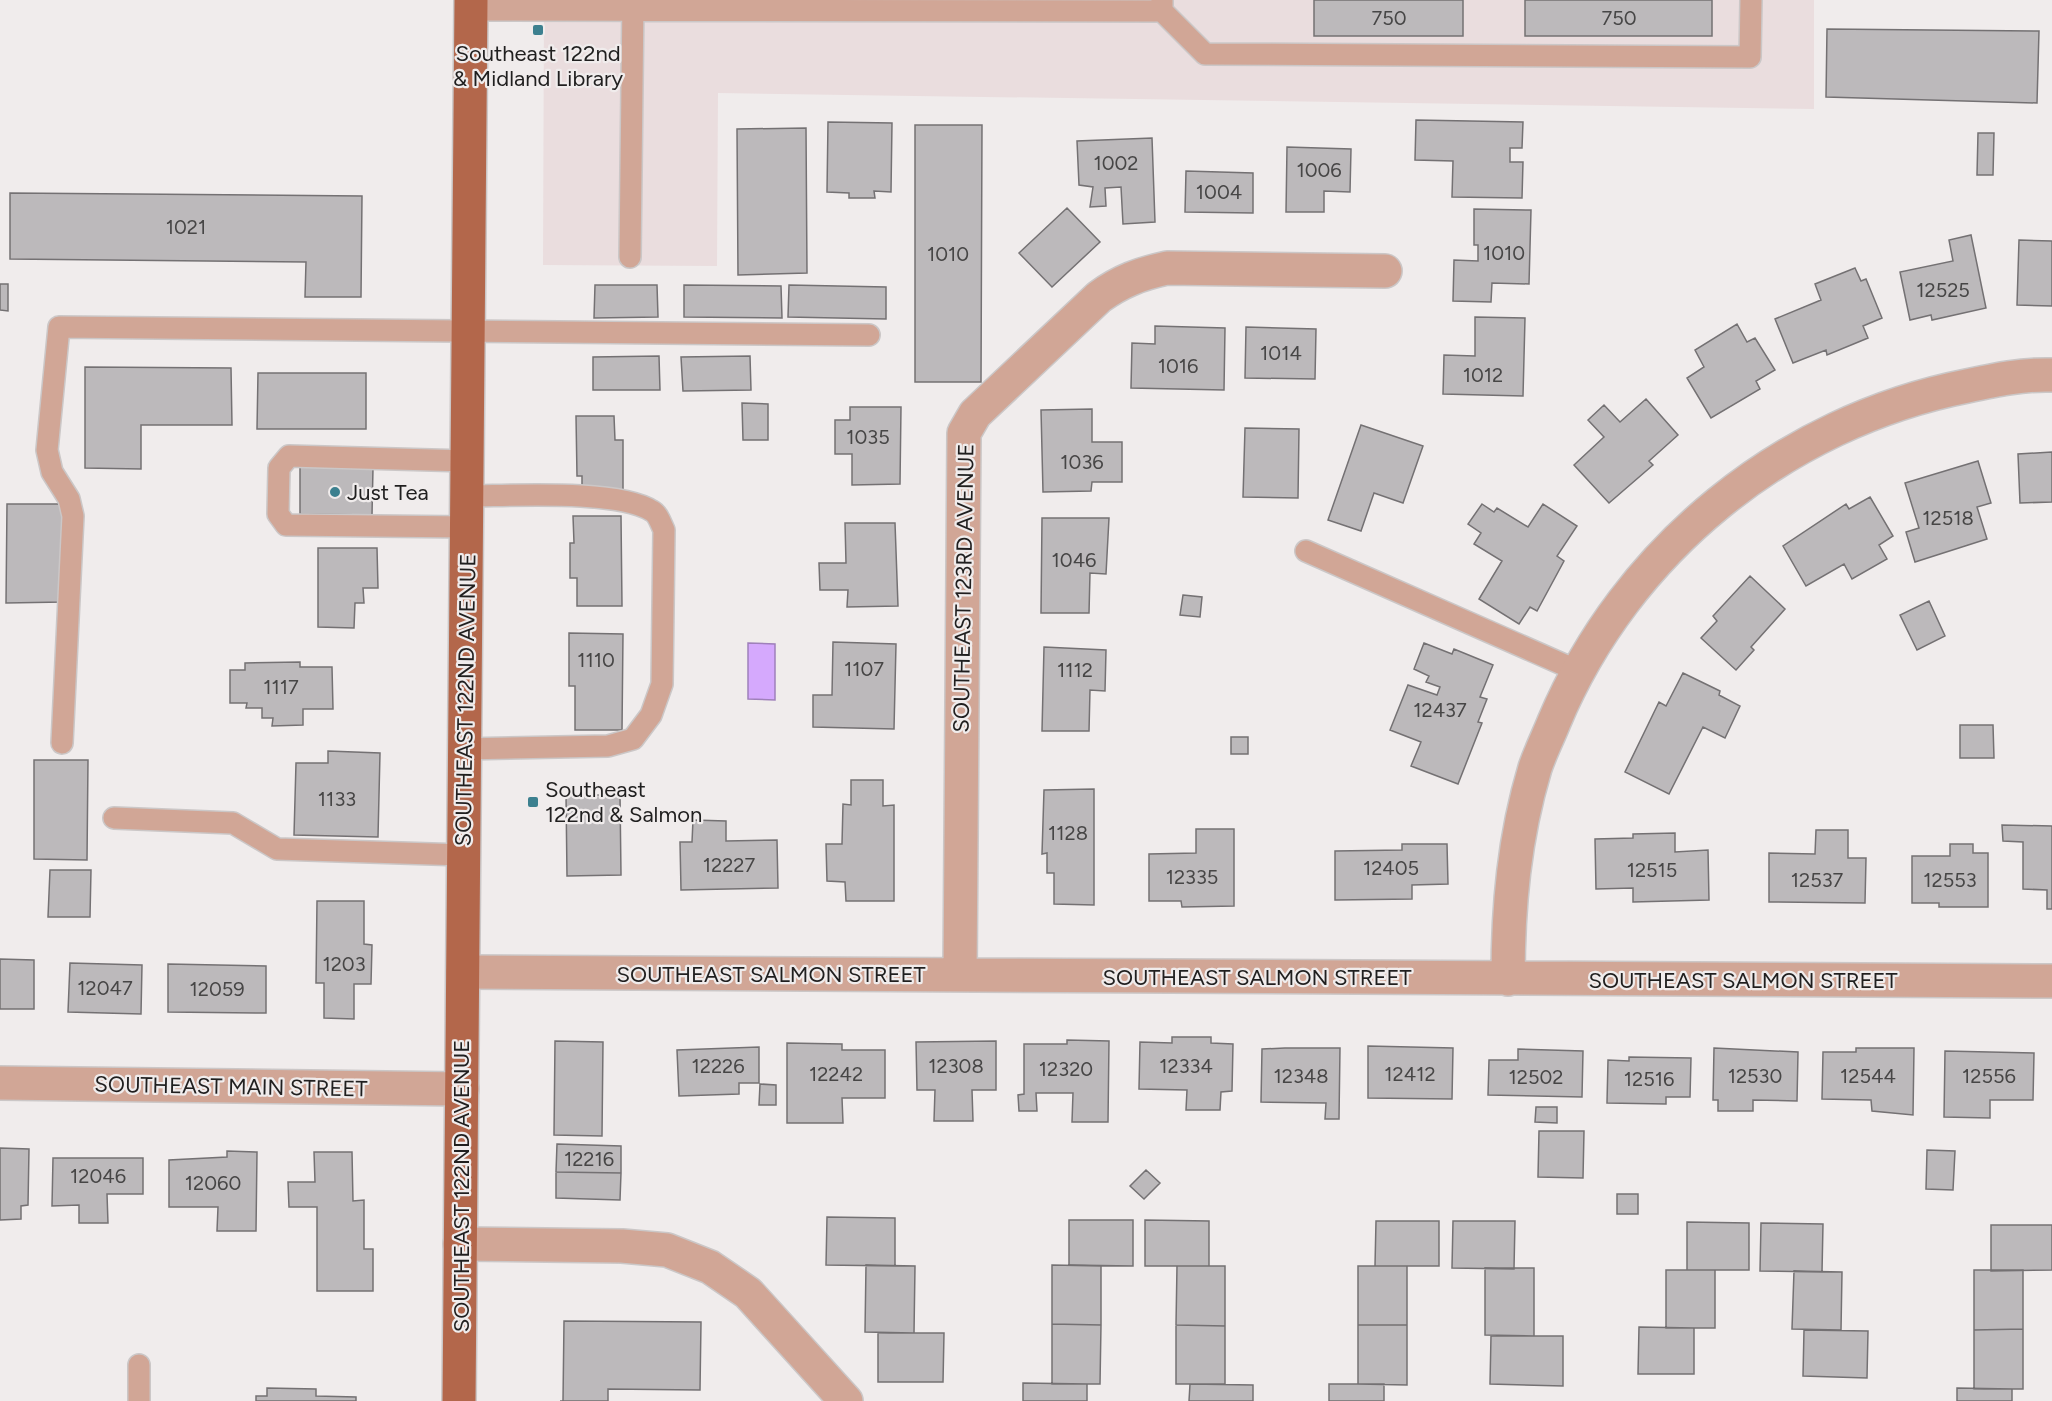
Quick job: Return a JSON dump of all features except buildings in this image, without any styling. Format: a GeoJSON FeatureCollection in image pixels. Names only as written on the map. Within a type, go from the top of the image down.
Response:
{"type":"FeatureCollection","features":[{"type":"Feature","properties":{"kind":"main road","name":"SOUTHEAST 122ND AVENUE"},"geometry":{"type":"LineString","coordinates":[[459,1401],[471,5]]}},
{"type":"Feature","properties":{"kind":"street","name":"SOUTHEAST 123RD AVENUE"},"geometry":{"type":"LineString","coordinates":[[960,975],[964,433],[975,414],[1099,297],[1120,281],[1167,268],[1385,271]]}},
{"type":"Feature","properties":{"kind":"street"},"geometry":{"type":"LineString","coordinates":[[1508,979],[1508,918],[1515,845],[1536,767],[1578,671],[1608,623],[1658,560],[1685,531],[1747,480],[1780,458],[1851,421],[1926,394],[2003,379],[2052,375]]}},
{"type":"Feature","properties":{"kind":"street","name":"SOUTHEAST SALMON STREET"},"geometry":{"type":"LineString","coordinates":[[463,972],[2052,981]]}},
{"type":"Feature","properties":{"kind":"street","name":"SOUTHEAST MAIN STREET"},"geometry":{"type":"LineString","coordinates":[[0,1083],[462,1089]]}},
{"type":"Feature","properties":{"kind":"street"},"geometry":{"type":"LineString","coordinates":[[460,1244],[622,1246],[667,1250],[710,1267],[748,1293],[846,1401]]}},
{"type":"Feature","properties":{"kind":"lane"},"geometry":{"type":"LineString","coordinates":[[471,5],[1162,5],[1205,54],[1749,57],[1750,0]]}},
{"type":"Feature","properties":{"kind":"lane"},"geometry":{"type":"LineString","coordinates":[[630,257],[633,5]]}},
{"type":"Feature","properties":{"kind":"lane"},"geometry":{"type":"LineString","coordinates":[[62,743],[73,516],[69,499],[52,472],[47,450],[60,327],[869,335]]}},
{"type":"Feature","properties":{"kind":"lane"},"geometry":{"type":"LineString","coordinates":[[464,749],[608,746],[633,739],[651,715],[662,684],[664,530],[655,512],[634,502],[546,495],[467,512],[286,525],[278,514],[279,468],[289,456],[467,461]]}},
{"type":"Feature","properties":{"kind":"lane"},"geometry":{"type":"LineString","coordinates":[[1306,551],[1578,671]]}},
{"type":"Feature","properties":{"kind":"lane"},"geometry":{"type":"LineString","coordinates":[[114,818],[233,823],[277,849],[463,855]]}},
{"type":"Feature","properties":{"kind":"lane"},"geometry":{"type":"LineString","coordinates":[[139,1365],[139,1401]]}},
{"type":"Feature","properties":{"kind":"shaded area"},"geometry":{"type":"Polygon","coordinates":[[[544,0],[1814,0],[1814,109],[718,93],[717,266],[543,265],[544,0]]]}},
{"type":"Feature","properties":{"kind":"shaded area"},"geometry":{"type":"Polygon","coordinates":[[[748,643],[775,644],[775,700],[748,699],[748,643]]]}},
{"type":"Feature","properties":{"kind":"place","name":"Southeast 122nd & Midland Library"},"geometry":{"type":"Point","coordinates":[538,30]}},
{"type":"Feature","properties":{"kind":"place","name":"Just Tea"},"geometry":{"type":"Point","coordinates":[335,492]}},
{"type":"Feature","properties":{"kind":"place","name":"Southeast 122nd & Salmon"},"geometry":{"type":"Point","coordinates":[533,802]}}]}
